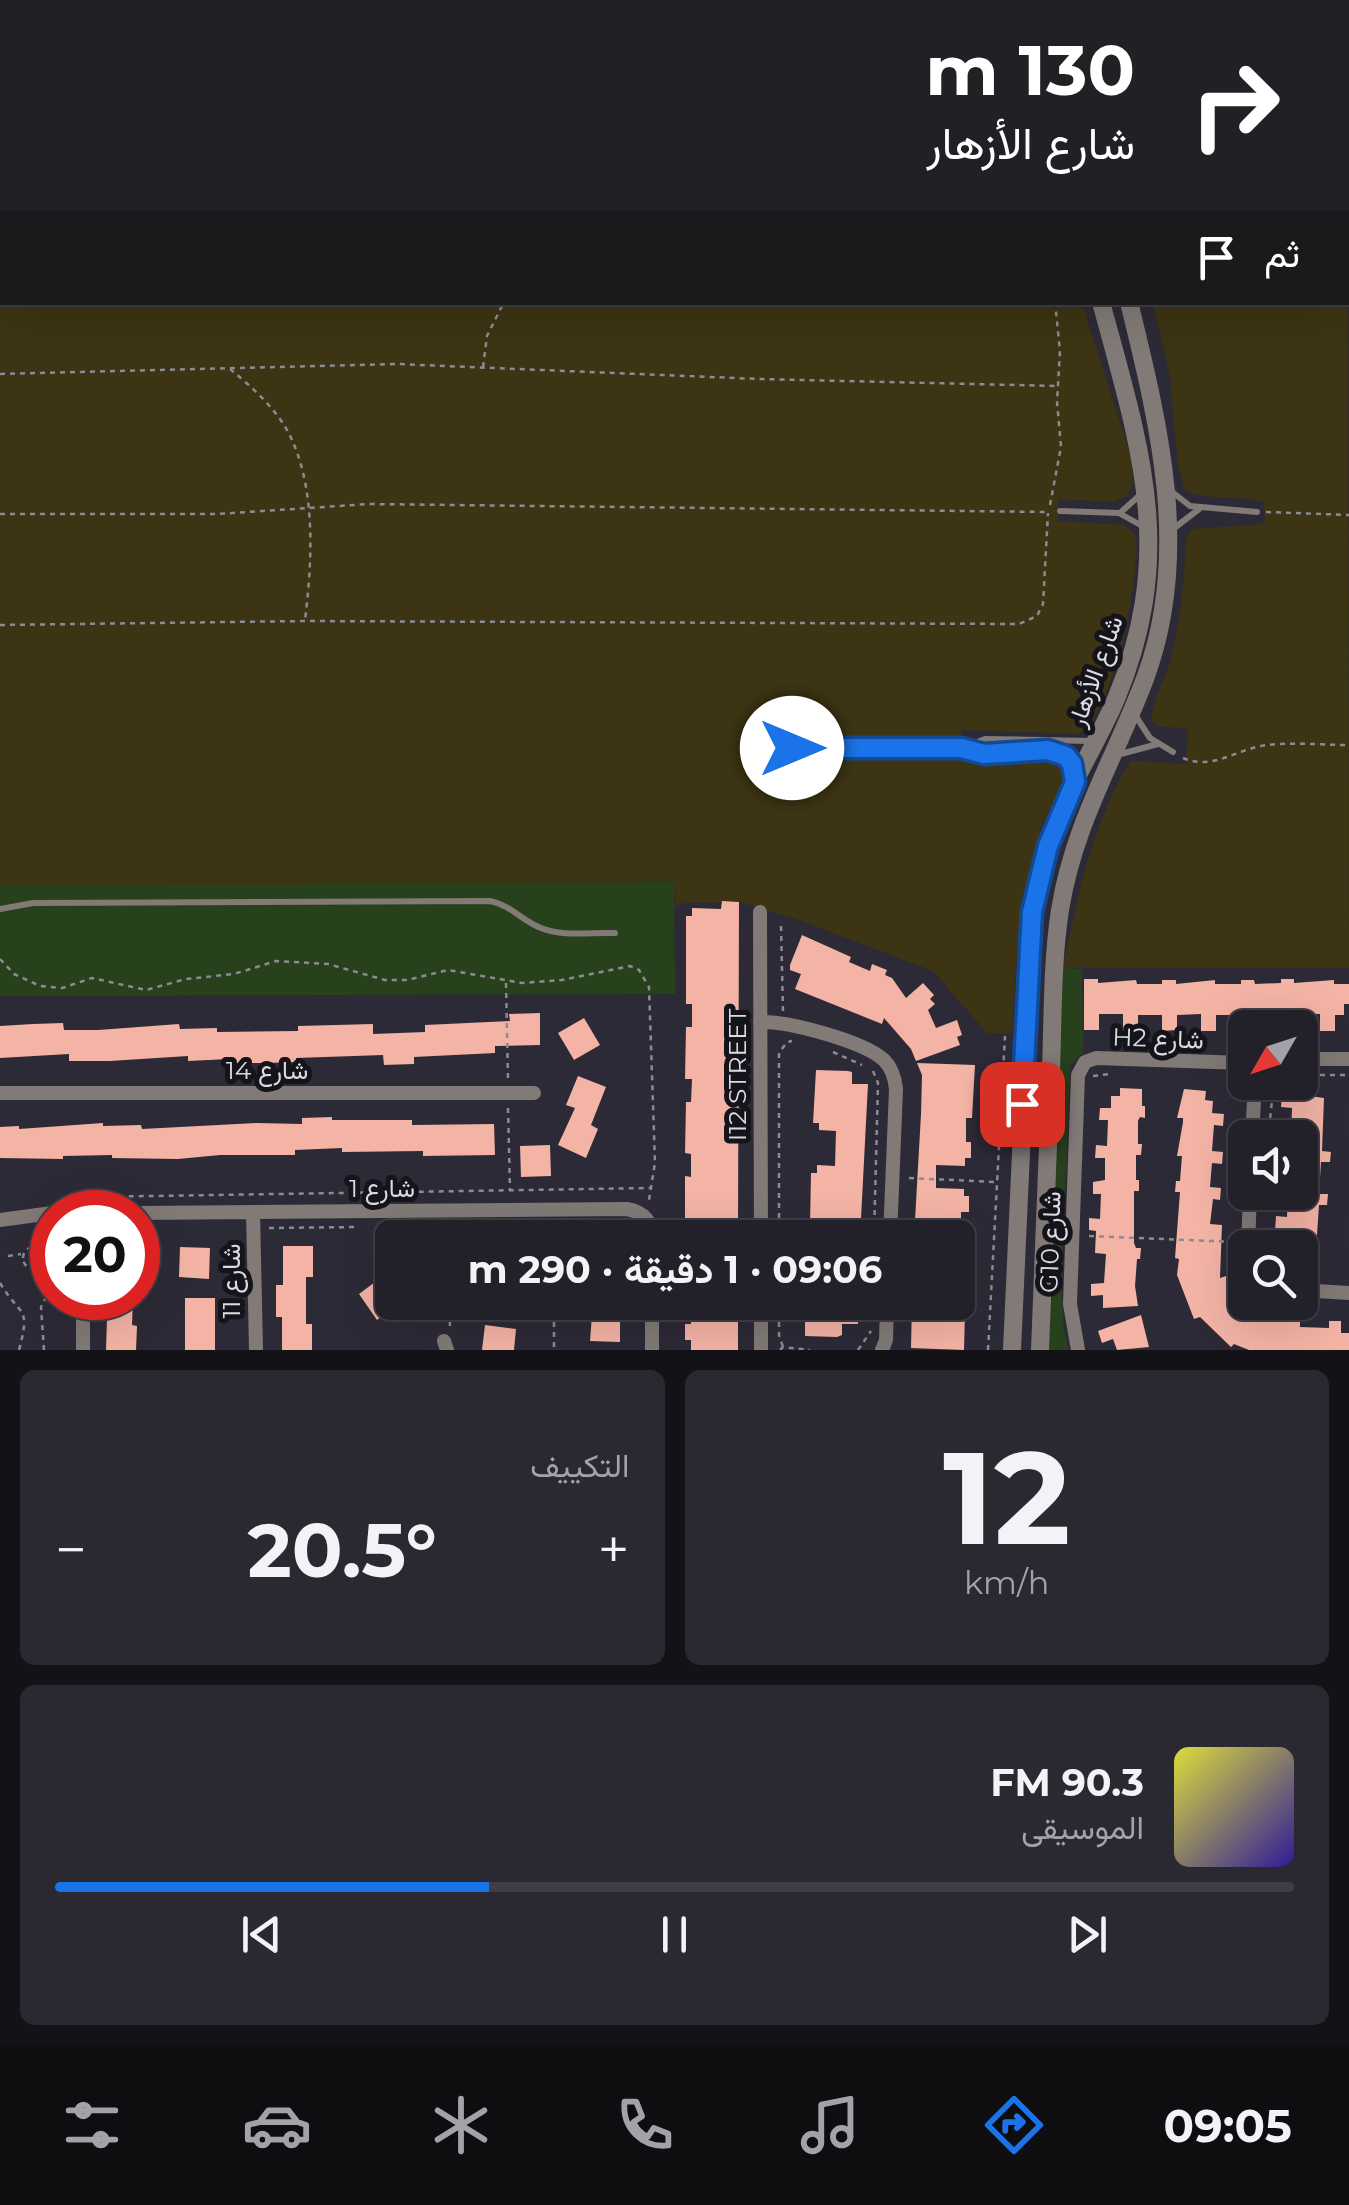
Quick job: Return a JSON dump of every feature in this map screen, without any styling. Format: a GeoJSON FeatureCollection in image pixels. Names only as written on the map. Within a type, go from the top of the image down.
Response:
{"type":"FeatureCollection","features":[{"type":"Feature","properties":{"kind":"street","name":"شارع الأزهار"},"geometry":{"type":"LineString","coordinates":[[1012,1350],[1032,912],[1048,846],[1131,658],[1142,616],[1149,530],[1146,486],[1139,442],[1102,305]]}},
{"type":"Feature","properties":{"kind":"street","name":"شارع الأزهار"},"geometry":{"type":"LineString","coordinates":[[1040,1350],[1056,944],[1074,847],[1096,786],[1134,708],[1157,636],[1168,567],[1168,485],[1130,305]]}},
{"type":"Feature","properties":{"kind":"street","name":"I12 STREET"},"geometry":{"type":"LineString","coordinates":[[760,912],[760,1220]]}},
{"type":"Feature","properties":{"kind":"street"},"geometry":{"type":"LineString","coordinates":[[760,1022],[808,1027],[878,1055],[888,1064],[896,1089],[891,1220]]}},
{"type":"Feature","properties":{"kind":"street","name":"H2 شارع"},"geometry":{"type":"LineString","coordinates":[[1082,1069],[1096,1058],[1228,1062]]}},
{"type":"Feature","properties":{"kind":"street"},"geometry":{"type":"LineString","coordinates":[[1318,1059],[1349,1060]]}},
{"type":"Feature","properties":{"kind":"street","name":"G10 شارع"},"geometry":{"type":"LineString","coordinates":[[1078,1350],[1070,1317],[1082,1069]]}},
{"type":"Feature","properties":{"kind":"street","name":"شارع 14"},"geometry":{"type":"LineString","coordinates":[[0,1092],[534,1092]]}},
{"type":"Feature","properties":{"kind":"street","name":"شارع 1"},"geometry":{"type":"LineString","coordinates":[[160,1213],[627,1209],[648,1220]]}},
{"type":"Feature","properties":{"kind":"street","name":"شارع 11"},"geometry":{"type":"LineString","coordinates":[[253,1212],[256,1350]]}},
{"type":"Feature","properties":{"kind":"street"},"geometry":{"type":"LineString","coordinates":[[0,1220],[30,1213]]}},
{"type":"Feature","properties":{"kind":"street"},"geometry":{"type":"LineString","coordinates":[[1318,1292],[1349,1293]]}},
{"type":"Feature","properties":{"kind":"street"},"geometry":{"type":"LineString","coordinates":[[83,1320],[83,1350]]}},
{"type":"Feature","properties":{"kind":"street"},"geometry":{"type":"LineString","coordinates":[[652,1320],[652,1350]]}},
{"type":"Feature","properties":{"kind":"street"},"geometry":{"type":"LineString","coordinates":[[761,1320],[761,1350]]}},
{"type":"Feature","properties":{"kind":"street"},"geometry":{"type":"LineString","coordinates":[[882,1350],[887,1320]]}},
{"type":"Feature","properties":{"kind":"street"},"geometry":{"type":"LineString","coordinates":[[1013,1320],[1019,1350]]}},
{"type":"Feature","properties":{"kind":"lane"},"geometry":{"type":"LineString","coordinates":[[1168,485],[1180,502],[1200,508],[1257,512]]}},
{"type":"Feature","properties":{"kind":"lane"},"geometry":{"type":"LineString","coordinates":[[1118,513],[1135,502],[1146,486]]}},
{"type":"Feature","properties":{"kind":"lane"},"geometry":{"type":"LineString","coordinates":[[1170,532],[1200,508]]}},
{"type":"Feature","properties":{"kind":"lane"},"geometry":{"type":"LineString","coordinates":[[1060,512],[1118,513],[1149,530]]}},
{"type":"Feature","properties":{"kind":"lane"},"geometry":{"type":"LineString","coordinates":[[1134,708],[1142,730],[1173,752]]}},
{"type":"Feature","properties":{"kind":"lane"},"geometry":{"type":"LineString","coordinates":[[961,748],[985,740],[1049,745],[1072,764],[1075,782]]}},
{"type":"Feature","properties":{"kind":"lane"},"geometry":{"type":"LineString","coordinates":[[792,748],[961,748],[984,754],[1097,741]]}},
{"type":"Feature","properties":{"kind":"lane"},"geometry":{"type":"LineString","coordinates":[[1111,758],[1134,748],[1159,744]]}},
{"type":"Feature","properties":{"kind":"lane"},"geometry":{"type":"LineString","coordinates":[[0,909],[33,903],[490,901],[508,906],[547,931],[615,933]]}},
{"type":"Feature","properties":{"kind":"path"},"geometry":{"type":"LineString","coordinates":[[484,368],[487,336],[502,305]]}},
{"type":"Feature","properties":{"kind":"path"},"geometry":{"type":"LineString","coordinates":[[0,625],[305,621],[1019,624],[1037,616],[1043,604],[1049,512],[1060,459],[1060,351],[1055,305]]}},
{"type":"Feature","properties":{"kind":"path"},"geometry":{"type":"LineString","coordinates":[[0,374],[340,364],[1058,386]]}},
{"type":"Feature","properties":{"kind":"path"},"geometry":{"type":"LineString","coordinates":[[230,369],[270,408],[292,438],[307,507],[310,564],[305,621]]}},
{"type":"Feature","properties":{"kind":"path"},"geometry":{"type":"LineString","coordinates":[[0,514],[216,514],[370,504],[1060,512]]}},
{"type":"Feature","properties":{"kind":"path"},"geometry":{"type":"LineString","coordinates":[[1257,512],[1349,515]]}},
{"type":"Feature","properties":{"kind":"path"},"geometry":{"type":"LineString","coordinates":[[1173,752],[1198,764],[1212,764],[1262,746],[1349,745]]}},
{"type":"Feature","properties":{"kind":"path"},"geometry":{"type":"LineString","coordinates":[[781,926],[784,1022]]}},
{"type":"Feature","properties":{"kind":"path"},"geometry":{"type":"LineString","coordinates":[[988,1350],[1005,1036]]}},
{"type":"Feature","properties":{"kind":"path"},"geometry":{"type":"LineString","coordinates":[[779,1220],[779,1053],[787,1042],[794,1040]]}},
{"type":"Feature","properties":{"kind":"path"},"geometry":{"type":"LineString","coordinates":[[820,1047],[870,1068],[878,1083],[874,1220]]}},
{"type":"Feature","properties":{"kind":"path"},"geometry":{"type":"LineString","coordinates":[[1082,1069],[1091,1075],[1112,1074]]}},
{"type":"Feature","properties":{"kind":"path"},"geometry":{"type":"LineString","coordinates":[[1219,1074],[1228,1079]]}},
{"type":"Feature","properties":{"kind":"path"},"geometry":{"type":"LineString","coordinates":[[1318,1075],[1349,1075]]}},
{"type":"Feature","properties":{"kind":"path"},"geometry":{"type":"LineString","coordinates":[[892,1177],[1018,1182]]}},
{"type":"Feature","properties":{"kind":"path"},"geometry":{"type":"LineString","coordinates":[[160,1196],[652,1188]]}},
{"type":"Feature","properties":{"kind":"path"},"geometry":{"type":"LineString","coordinates":[[1072,1236],[1228,1242]]}},
{"type":"Feature","properties":{"kind":"path"},"geometry":{"type":"LineString","coordinates":[[8,1256],[24,1254],[30,1248]]}},
{"type":"Feature","properties":{"kind":"path"},"geometry":{"type":"LineString","coordinates":[[24,1254],[24,1263],[30,1267]]}},
{"type":"Feature","properties":{"kind":"path"},"geometry":{"type":"LineString","coordinates":[[0,1282],[25,1315],[19,1350]]}},
{"type":"Feature","properties":{"kind":"path"},"geometry":{"type":"LineString","coordinates":[[41,1320],[44,1350]]}},
{"type":"Feature","properties":{"kind":"path"},"geometry":{"type":"LineString","coordinates":[[554,1320],[554,1350]]}},
{"type":"Feature","properties":{"kind":"path"},"geometry":{"type":"LineString","coordinates":[[778,1320],[782,1348],[810,1350]]}},
{"type":"Feature","properties":{"kind":"path"},"geometry":{"type":"LineString","coordinates":[[858,1350],[872,1328]]}},
{"type":"Feature","properties":{"kind":"green space"},"geometry":{"type":"Polygon","coordinates":[[[674,882],[675,994],[0,996],[0,883],[674,882]]]}},
{"type":"Feature","properties":{"kind":"green space"},"geometry":{"type":"Polygon","coordinates":[[[1063,968],[1082,969],[1083,1053],[1070,1065],[1061,1285],[1069,1350],[1047,1350],[1063,968]]]}},
{"type":"Feature","properties":{"kind":"sand"},"geometry":{"type":"Polygon","coordinates":[[[0,305],[1083,305],[1131,457],[1133,485],[1126,497],[1112,502],[1058,499],[1058,521],[1125,525],[1136,536],[1134,581],[1122,642],[1103,700],[1092,721],[1079,734],[961,730],[961,760],[1041,758],[1052,761],[1061,773],[1059,788],[1034,851],[1023,902],[1012,1033],[987,1033],[933,971],[799,920],[739,902],[686,903],[677,905],[675,910],[674,882],[0,886],[0,305]]]}},
{"type":"Feature","properties":{"kind":"sand"},"geometry":{"type":"Polygon","coordinates":[[[1153,305],[1348,305],[1349,968],[1063,968],[1096,835],[1117,784],[1131,761],[1186,764],[1188,729],[1158,726],[1151,719],[1174,643],[1186,539],[1192,529],[1265,524],[1264,502],[1204,496],[1185,490],[1178,466],[1170,377],[1153,305]]]}},
{"type":"Feature","properties":{"kind":"building"},"geometry":{"type":"Polygon","coordinates":[[[722,901],[739,902],[738,1220],[685,1220],[685,1176],[691,1177],[691,1154],[685,1153],[686,1102],[691,1102],[692,1079],[685,1079],[686,1027],[692,1027],[692,1004],[686,1004],[686,916],[692,916],[692,908],[721,909],[722,901]]]}},
{"type":"Feature","properties":{"kind":"building"},"geometry":{"type":"Polygon","coordinates":[[[802,935],[851,957],[849,962],[870,971],[872,964],[887,970],[885,975],[892,978],[906,998],[923,983],[934,995],[930,999],[935,1004],[928,1010],[936,1028],[957,1020],[962,1035],[957,1037],[960,1045],[916,1061],[911,1049],[884,1018],[882,1024],[795,989],[801,974],[790,970],[790,965],[802,935]]]}},
{"type":"Feature","properties":{"kind":"building"},"geometry":{"type":"Polygon","coordinates":[[[1084,979],[1098,979],[1098,983],[1136,980],[1137,984],[1215,980],[1215,984],[1241,984],[1241,980],[1254,980],[1255,984],[1294,979],[1294,983],[1334,980],[1334,984],[1349,984],[1349,1004],[1344,1004],[1344,1015],[1335,1015],[1335,1031],[1320,1031],[1318,1010],[1228,1010],[1228,1015],[1216,1015],[1216,1031],[1201,1031],[1201,1014],[1177,1015],[1177,1030],[1162,1031],[1162,1015],[1138,1015],[1138,1031],[1123,1031],[1123,1014],[1099,1014],[1099,1030],[1084,1030],[1084,979]]]}},
{"type":"Feature","properties":{"kind":"building"},"geometry":{"type":"Polygon","coordinates":[[[540,1013],[540,1045],[495,1046],[495,1053],[414,1057],[414,1064],[384,1065],[383,1055],[266,1063],[229,1063],[229,1059],[188,1061],[188,1056],[110,1061],[69,1061],[69,1054],[0,1058],[0,1026],[63,1023],[64,1030],[98,1030],[179,1024],[180,1029],[217,1028],[217,1032],[298,1031],[298,1026],[373,1024],[373,1034],[425,1032],[425,1025],[510,1021],[509,1014],[540,1013]]]}},
{"type":"Feature","properties":{"kind":"building"},"geometry":{"type":"Polygon","coordinates":[[[584,1018],[600,1045],[574,1060],[558,1033],[584,1018]]]}},
{"type":"Feature","properties":{"kind":"building"},"geometry":{"type":"Polygon","coordinates":[[[917,1063],[975,1065],[972,1118],[966,1118],[971,1158],[965,1158],[965,1166],[936,1165],[936,1188],[964,1189],[964,1196],[969,1196],[969,1212],[961,1212],[961,1220],[915,1220],[922,1075],[917,1063]]]}},
{"type":"Feature","properties":{"kind":"building"},"geometry":{"type":"Polygon","coordinates":[[[816,1070],[852,1072],[852,1084],[868,1084],[861,1220],[810,1220],[811,1173],[817,1173],[817,1165],[835,1166],[836,1131],[819,1130],[819,1123],[813,1123],[816,1070]]]}},
{"type":"Feature","properties":{"kind":"building"},"geometry":{"type":"Polygon","coordinates":[[[578,1076],[606,1087],[591,1125],[598,1129],[586,1158],[558,1145],[575,1108],[566,1105],[578,1076]]]}},
{"type":"Feature","properties":{"kind":"building"},"geometry":{"type":"Polygon","coordinates":[[[1120,1088],[1142,1089],[1145,1106],[1145,1118],[1138,1121],[1138,1144],[1142,1144],[1141,1155],[1136,1155],[1139,1191],[1134,1191],[1134,1243],[1141,1248],[1135,1286],[1138,1306],[1103,1308],[1103,1295],[1091,1296],[1091,1284],[1104,1283],[1106,1254],[1095,1253],[1096,1231],[1089,1230],[1089,1218],[1100,1219],[1101,1194],[1093,1194],[1093,1182],[1105,1180],[1105,1158],[1095,1158],[1096,1145],[1107,1146],[1108,1120],[1099,1120],[1100,1108],[1111,1108],[1111,1096],[1120,1096],[1120,1088]]]}},
{"type":"Feature","properties":{"kind":"building"},"geometry":{"type":"Polygon","coordinates":[[[1184,1089],[1206,1091],[1205,1100],[1213,1101],[1212,1113],[1224,1114],[1223,1126],[1214,1125],[1212,1151],[1223,1152],[1222,1164],[1212,1163],[1210,1187],[1221,1188],[1220,1200],[1213,1199],[1210,1224],[1222,1225],[1220,1278],[1226,1276],[1228,1283],[1228,1320],[1300,1320],[1300,1327],[1329,1328],[1329,1321],[1341,1321],[1341,1333],[1349,1333],[1349,1350],[1249,1350],[1234,1344],[1231,1347],[1200,1317],[1194,1319],[1177,1275],[1179,1259],[1175,1258],[1180,1192],[1175,1192],[1182,1156],[1177,1156],[1183,1122],[1183,1118],[1177,1118],[1184,1089]]]}},
{"type":"Feature","properties":{"kind":"building"},"geometry":{"type":"Polygon","coordinates":[[[1324,1098],[1322,1151],[1331,1152],[1330,1162],[1321,1162],[1319,1194],[1328,1194],[1327,1205],[1319,1205],[1317,1230],[1275,1230],[1276,1216],[1287,1217],[1287,1210],[1318,1210],[1318,1120],[1292,1120],[1292,1108],[1281,1107],[1281,1100],[1324,1098]]]}},
{"type":"Feature","properties":{"kind":"building"},"geometry":{"type":"Polygon","coordinates":[[[302,1118],[412,1120],[412,1125],[494,1124],[495,1155],[423,1156],[423,1151],[342,1152],[342,1148],[295,1150],[295,1155],[178,1159],[112,1155],[0,1158],[0,1127],[103,1123],[141,1125],[142,1129],[302,1124],[302,1118]]]}},
{"type":"Feature","properties":{"kind":"building"},"geometry":{"type":"Polygon","coordinates":[[[550,1145],[551,1176],[521,1177],[520,1146],[550,1145]]]}},
{"type":"Feature","properties":{"kind":"building"},"geometry":{"type":"Polygon","coordinates":[[[283,1246],[313,1246],[313,1277],[306,1277],[306,1324],[312,1324],[312,1350],[282,1350],[282,1317],[276,1317],[276,1285],[283,1285],[283,1246]]]}},
{"type":"Feature","properties":{"kind":"building"},"geometry":{"type":"Polygon","coordinates":[[[180,1247],[210,1248],[209,1279],[179,1277],[180,1247]]]}},
{"type":"Feature","properties":{"kind":"building"},"geometry":{"type":"Polygon","coordinates":[[[375,1282],[375,1317],[359,1294],[375,1282]]]}},
{"type":"Feature","properties":{"kind":"building"},"geometry":{"type":"Polygon","coordinates":[[[185,1298],[215,1298],[215,1350],[185,1350],[185,1298]]]}},
{"type":"Feature","properties":{"kind":"building"},"geometry":{"type":"Polygon","coordinates":[[[1141,1315],[1149,1347],[1117,1350],[1113,1339],[1102,1343],[1098,1331],[1141,1315]]]}},
{"type":"Feature","properties":{"kind":"building"},"geometry":{"type":"Polygon","coordinates":[[[107,1320],[132,1320],[132,1325],[137,1326],[136,1350],[106,1350],[107,1320]]]}},
{"type":"Feature","properties":{"kind":"building"},"geometry":{"type":"Polygon","coordinates":[[[592,1320],[620,1320],[620,1342],[590,1341],[592,1320]]]}},
{"type":"Feature","properties":{"kind":"building"},"geometry":{"type":"Polygon","coordinates":[[[691,1320],[738,1320],[738,1350],[691,1350],[691,1340],[685,1340],[685,1324],[691,1324],[691,1320]]]}},
{"type":"Feature","properties":{"kind":"building"},"geometry":{"type":"Polygon","coordinates":[[[805,1320],[858,1320],[858,1324],[842,1324],[842,1335],[837,1337],[805,1336],[805,1320]]]}},
{"type":"Feature","properties":{"kind":"building"},"geometry":{"type":"Polygon","coordinates":[[[912,1320],[965,1320],[964,1350],[911,1348],[912,1320]]]}},
{"type":"Feature","properties":{"kind":"building"},"geometry":{"type":"Polygon","coordinates":[[[485,1325],[516,1329],[514,1350],[482,1350],[485,1325]]]}},
{"type":"Feature","properties":{"kind":"route"},"geometry":{"type":"LineString","coordinates":[[792,748],[961,748],[984,754],[1048,750],[1058,751],[1072,764],[1075,782],[1048,846],[1032,912],[1022,1104]]}}]}
